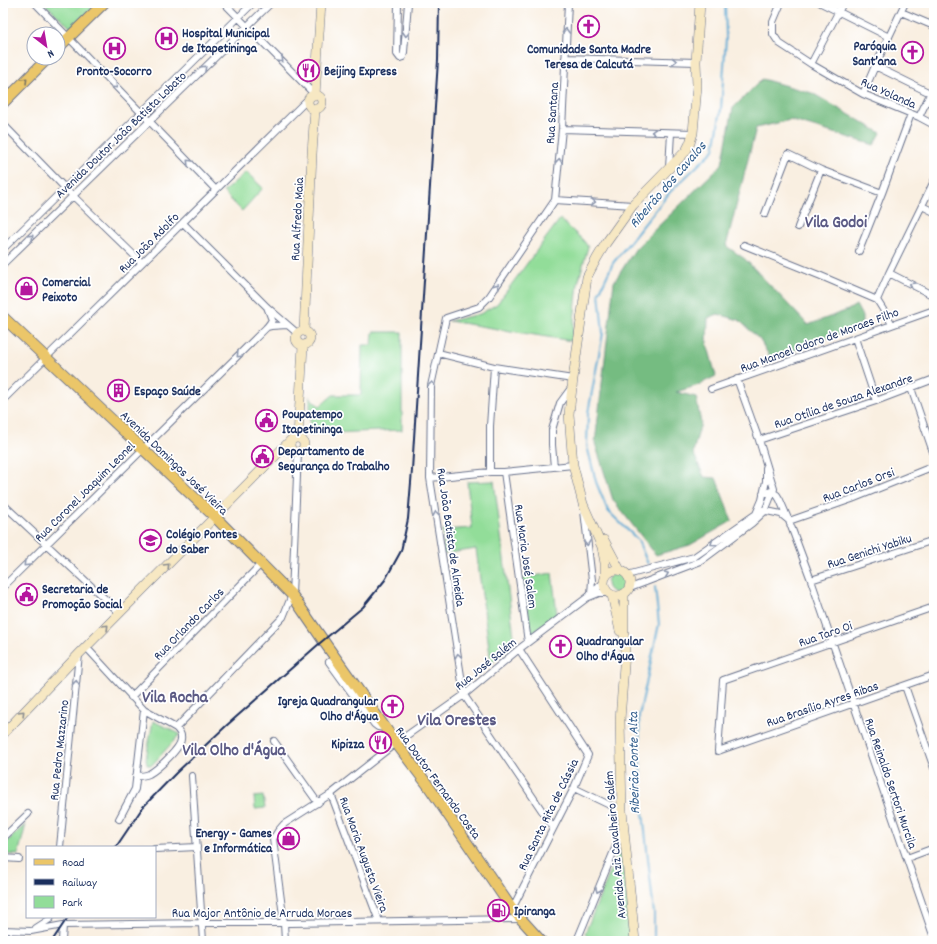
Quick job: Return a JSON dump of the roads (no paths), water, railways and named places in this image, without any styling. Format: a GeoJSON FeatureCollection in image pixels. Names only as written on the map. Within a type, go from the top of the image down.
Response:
{"type":"FeatureCollection","features":[{"type":"Feature","properties":{"kind":"main road"},"geometry":{"type":"LineString","coordinates":[[66,40],[104,3]]}},
{"type":"Feature","properties":{"kind":"main road"},"geometry":{"type":"LineString","coordinates":[[312,96],[321,97],[321,106],[316,109],[310,108],[307,103],[312,96],[321,3]]}},
{"type":"Feature","properties":{"kind":"main road"},"geometry":{"type":"LineString","coordinates":[[583,501],[624,573],[630,579],[627,591],[620,596],[610,594],[606,590],[605,563],[602,547],[583,501],[573,465],[569,414],[587,277],[606,243],[633,205],[686,151],[690,143],[693,133],[697,86],[696,62],[700,3]]}},
{"type":"Feature","properties":{"kind":"main road"},"geometry":{"type":"LineString","coordinates":[[3,103],[40,66]]}},
{"type":"Feature","properties":{"kind":"main road","name":"Rua Alfredo Maia"},"geometry":{"type":"LineString","coordinates":[[295,439],[303,345],[308,344],[311,338],[308,332],[301,332],[316,109]]}},
{"type":"Feature","properties":{"kind":"main road","name":"Avenida Domingos José Vieira"},"geometry":{"type":"LineString","coordinates":[[3,317],[215,517],[292,595]]}},
{"type":"Feature","properties":{"kind":"main road"},"geometry":{"type":"LineString","coordinates":[[3,734],[79,654],[295,439],[303,440],[305,444],[302,450],[298,452]]}},
{"type":"Feature","properties":{"kind":"main road"},"geometry":{"type":"LineString","coordinates":[[605,580],[608,574],[615,570],[624,573]]}},
{"type":"Feature","properties":{"kind":"main road","name":"Avenida Aziz Cavalheiro Salém"},"geometry":{"type":"LineString","coordinates":[[627,591],[624,634],[625,652],[620,720],[622,811],[635,941]]}},
{"type":"Feature","properties":{"kind":"main road","name":"Avenida Aziz Cavalheiro Salém"},"geometry":{"type":"LineString","coordinates":[[610,594],[625,652]]}},
{"type":"Feature","properties":{"kind":"main road","name":"Rua Doutor Fernando Costa"},"geometry":{"type":"LineString","coordinates":[[292,595],[326,646],[427,784],[512,909],[541,941]]}},
{"type":"Feature","properties":{"kind":"street"},"geometry":{"type":"LineString","coordinates":[[35,3],[72,34],[149,122],[216,190]]}},
{"type":"Feature","properties":{"kind":"street"},"geometry":{"type":"LineString","coordinates":[[224,3],[312,96]]}},
{"type":"Feature","properties":{"kind":"street","name":"Avenida Doutor João Batista Lobato"},"geometry":{"type":"LineString","coordinates":[[3,249],[253,3]]}},
{"type":"Feature","properties":{"kind":"street","name":"Avenida Doutor João Batista Lobato"},"geometry":{"type":"LineString","coordinates":[[3,264],[270,3]]}},
{"type":"Feature","properties":{"kind":"street"},"geometry":{"type":"LineString","coordinates":[[398,3],[397,54],[400,58],[403,57],[404,52],[408,3]]}},
{"type":"Feature","properties":{"kind":"street","name":"Rua Santana"},"geometry":{"type":"LineString","coordinates":[[554,200],[562,129],[568,3]]}},
{"type":"Feature","properties":{"kind":"street","name":"Rua Yolanda"},"geometry":{"type":"LineString","coordinates":[[781,3],[773,22],[773,34],[779,43],[811,64],[863,94],[934,124]]}},
{"type":"Feature","properties":{"kind":"street"},"geometry":{"type":"LineString","coordinates":[[821,3],[889,37]]}},
{"type":"Feature","properties":{"kind":"street"},"geometry":{"type":"LineString","coordinates":[[811,64],[843,3]]}},
{"type":"Feature","properties":{"kind":"street"},"geometry":{"type":"LineString","coordinates":[[863,94],[905,3]]}},
{"type":"Feature","properties":{"kind":"street"},"geometry":{"type":"LineString","coordinates":[[901,12],[934,26]]}},
{"type":"Feature","properties":{"kind":"street"},"geometry":{"type":"LineString","coordinates":[[565,58],[696,62]]}},
{"type":"Feature","properties":{"kind":"street"},"geometry":{"type":"LineString","coordinates":[[875,66],[930,93]]}},
{"type":"Feature","properties":{"kind":"street"},"geometry":{"type":"LineString","coordinates":[[919,117],[934,86]]}},
{"type":"Feature","properties":{"kind":"street","name":"Rua João Adolfo"},"geometry":{"type":"LineString","coordinates":[[3,400],[312,96]]}},
{"type":"Feature","properties":{"kind":"street"},"geometry":{"type":"LineString","coordinates":[[858,251],[882,193],[911,114]]}},
{"type":"Feature","properties":{"kind":"street"},"geometry":{"type":"LineString","coordinates":[[3,124],[65,188],[142,263]]}},
{"type":"Feature","properties":{"kind":"street"},"geometry":{"type":"LineString","coordinates":[[562,129],[693,133]]}},
{"type":"Feature","properties":{"kind":"street"},"geometry":{"type":"LineString","coordinates":[[669,168],[671,133]]}},
{"type":"Feature","properties":{"kind":"street"},"geometry":{"type":"LineString","coordinates":[[764,214],[788,154],[820,170],[882,193]]}},
{"type":"Feature","properties":{"kind":"street"},"geometry":{"type":"LineString","coordinates":[[798,227],[820,170]]}},
{"type":"Feature","properties":{"kind":"street"},"geometry":{"type":"LineString","coordinates":[[877,300],[934,181]]}},
{"type":"Feature","properties":{"kind":"street"},"geometry":{"type":"LineString","coordinates":[[554,200],[633,205]]}},
{"type":"Feature","properties":{"kind":"street","name":"Rua João Batista de Almeida"},"geometry":{"type":"LineString","coordinates":[[553,827],[464,695],[430,478],[431,386],[446,318],[479,307],[489,297],[554,200]]}},
{"type":"Feature","properties":{"kind":"street"},"geometry":{"type":"LineString","coordinates":[[922,206],[934,212]]}},
{"type":"Feature","properties":{"kind":"street"},"geometry":{"type":"LineString","coordinates":[[183,223],[266,307],[287,325],[301,332]]}},
{"type":"Feature","properties":{"kind":"street"},"geometry":{"type":"LineString","coordinates":[[744,245],[877,300],[892,324]]}},
{"type":"Feature","properties":{"kind":"street"},"geometry":{"type":"LineString","coordinates":[[889,273],[934,296]]}},
{"type":"Feature","properties":{"kind":"street"},"geometry":{"type":"LineString","coordinates":[[266,307],[272,320],[266,327]]}},
{"type":"Feature","properties":{"kind":"street","name":"Rua Manoel Odoro de Moraes Filho"},"geometry":{"type":"LineString","coordinates":[[711,389],[934,310]]}},
{"type":"Feature","properties":{"kind":"street"},"geometry":{"type":"LineString","coordinates":[[266,327],[287,325]]}},
{"type":"Feature","properties":{"kind":"street","name":"Rua Coronel Joaquim Leonel"},"geometry":{"type":"LineString","coordinates":[[3,587],[266,327]]}},
{"type":"Feature","properties":{"kind":"street"},"geometry":{"type":"LineString","coordinates":[[855,338],[876,401]]}},
{"type":"Feature","properties":{"kind":"street"},"geometry":{"type":"LineString","coordinates":[[438,353],[494,367],[573,383],[560,403],[552,430],[554,467]]}},
{"type":"Feature","properties":{"kind":"street"},"geometry":{"type":"LineString","coordinates":[[490,472],[490,426],[494,367]]}},
{"type":"Feature","properties":{"kind":"street"},"geometry":{"type":"LineString","coordinates":[[627,591],[701,561],[752,523],[765,511],[773,492],[772,482],[738,379]]}},
{"type":"Feature","properties":{"kind":"street","name":"Rua Otília de Souza Alexandre"},"geometry":{"type":"LineString","coordinates":[[759,440],[876,401],[934,379]]}},
{"type":"Feature","properties":{"kind":"street"},"geometry":{"type":"LineString","coordinates":[[910,388],[934,455]]}},
{"type":"Feature","properties":{"kind":"street"},"geometry":{"type":"LineString","coordinates":[[176,728],[283,616],[292,595],[298,452]]}},
{"type":"Feature","properties":{"kind":"street"},"geometry":{"type":"LineString","coordinates":[[624,573],[694,557],[756,514],[766,481],[766,463]]}},
{"type":"Feature","properties":{"kind":"street"},"geometry":{"type":"LineString","coordinates":[[430,478],[573,465]]}},
{"type":"Feature","properties":{"kind":"street","name":"Rua Carlos Orsi"},"geometry":{"type":"LineString","coordinates":[[789,521],[852,499],[934,466]]}},
{"type":"Feature","properties":{"kind":"street","name":"Rua Maria José Salem"},"geometry":{"type":"LineString","coordinates":[[504,472],[528,642]]}},
{"type":"Feature","properties":{"kind":"street"},"geometry":{"type":"LineString","coordinates":[[761,500],[769,491],[773,492]]}},
{"type":"Feature","properties":{"kind":"street","name":"Rua Reinaldo Sertori Murcila"},"geometry":{"type":"LineString","coordinates":[[773,492],[777,495],[789,521],[811,580],[934,938]]}},
{"type":"Feature","properties":{"kind":"street"},"geometry":{"type":"LineString","coordinates":[[761,500],[763,511],[781,514],[789,521]]}},
{"type":"Feature","properties":{"kind":"street"},"geometry":{"type":"LineString","coordinates":[[583,501],[592,580],[589,596],[610,594]]}},
{"type":"Feature","properties":{"kind":"street"},"geometry":{"type":"LineString","coordinates":[[3,504],[120,613]]}},
{"type":"Feature","properties":{"kind":"street","name":"Rua Genichi Yabiku"},"geometry":{"type":"LineString","coordinates":[[811,580],[934,540]]}},
{"type":"Feature","properties":{"kind":"street","name":"Rua Orlando Carlos"},"geometry":{"type":"LineString","coordinates":[[131,697],[261,564]]}},
{"type":"Feature","properties":{"kind":"street","name":"Rua José Salém"},"geometry":{"type":"LineString","coordinates":[[285,941],[273,839],[284,824],[331,794],[396,743],[464,695],[519,649],[589,596],[605,580]]}},
{"type":"Feature","properties":{"kind":"street","name":"Rua Taro Oi"},"geometry":{"type":"LineString","coordinates":[[718,751],[723,680],[934,607]]}},
{"type":"Feature","properties":{"kind":"street"},"geometry":{"type":"LineString","coordinates":[[86,647],[144,710],[176,728],[182,737],[177,748],[161,764],[149,774],[136,776]]}},
{"type":"Feature","properties":{"kind":"street","name":"Rua Santa Rita de Cássia"},"geometry":{"type":"LineString","coordinates":[[512,909],[574,788],[588,755],[519,649]]}},
{"type":"Feature","properties":{"kind":"street","name":"Rua Pedro Mazzarino"},"geometry":{"type":"LineString","coordinates":[[60,846],[79,654]]}},
{"type":"Feature","properties":{"kind":"street"},"geometry":{"type":"LineString","coordinates":[[329,662],[374,724],[378,727],[385,728]]}},
{"type":"Feature","properties":{"kind":"street","name":"Rua Brasílio Ayres Ribas"},"geometry":{"type":"LineString","coordinates":[[718,751],[934,675]]}},
{"type":"Feature","properties":{"kind":"street"},"geometry":{"type":"LineString","coordinates":[[905,686],[934,768]]}},
{"type":"Feature","properties":{"kind":"street"},"geometry":{"type":"LineString","coordinates":[[119,819],[135,789],[144,710]]}},
{"type":"Feature","properties":{"kind":"street"},"geometry":{"type":"LineString","coordinates":[[274,741],[318,803]]}},
{"type":"Feature","properties":{"kind":"street"},"geometry":{"type":"LineString","coordinates":[[192,776],[202,941]]}},
{"type":"Feature","properties":{"kind":"street"},"geometry":{"type":"LineString","coordinates":[[574,788],[622,811]]}},
{"type":"Feature","properties":{"kind":"street","name":"Rua Maria Augusta Vieira"},"geometry":{"type":"LineString","coordinates":[[331,794],[379,922]]}},
{"type":"Feature","properties":{"kind":"street"},"geometry":{"type":"LineString","coordinates":[[3,838],[28,814]]}},
{"type":"Feature","properties":{"kind":"street"},"geometry":{"type":"LineString","coordinates":[[575,941],[578,938],[624,828]]}},
{"type":"Feature","properties":{"kind":"street"},"geometry":{"type":"LineString","coordinates":[[156,849],[197,847]]}},
{"type":"Feature","properties":{"kind":"street"},"geometry":{"type":"LineString","coordinates":[[906,858],[934,848]]}},
{"type":"Feature","properties":{"kind":"street"},"geometry":{"type":"LineString","coordinates":[[3,858],[19,859]]}},
{"type":"Feature","properties":{"kind":"street"},"geometry":{"type":"LineString","coordinates":[[31,930],[50,918]]}},
{"type":"Feature","properties":{"kind":"street"},"geometry":{"type":"LineString","coordinates":[[55,918],[56,922],[63,925],[62,941]]}},
{"type":"Feature","properties":{"kind":"street","name":"Rua Major Antônio de Arruda Moraes"},"geometry":{"type":"LineString","coordinates":[[3,930],[31,930],[63,925],[521,919]]}},
{"type":"Feature","properties":{"kind":"waterway","name":"Ribeirão dos Cavalos"},"geometry":{"type":"LineString","coordinates":[[648,564],[638,540],[608,511],[596,482],[587,446],[588,413],[603,333],[599,293],[613,263],[670,192],[714,150],[721,109],[726,38],[725,3]]}},
{"type":"Feature","properties":{"kind":"waterway","name":"Ribeirão Ponte Alta"},"geometry":{"type":"LineString","coordinates":[[654,941],[654,914],[641,794],[639,716],[659,624],[655,587]]}},
{"type":"Feature","properties":{"kind":"railway"},"geometry":{"type":"LineString","coordinates":[[117,846],[143,807],[176,773],[226,726],[363,607],[385,580],[401,551],[408,519],[412,470],[438,60],[439,3]]}},
{"type":"Feature","properties":{"kind":"railway"},"geometry":{"type":"LineString","coordinates":[[52,941],[67,918]]}},
{"type":"Feature","properties":{"kind":"place","name":"Comunidade Santa Madre Teresa de Calcutá"},"geometry":{"type":"Point","coordinates":[589,26]}},
{"type":"Feature","properties":{"kind":"place","name":"Hospital Municipal de Itapetininga"},"geometry":{"type":"Point","coordinates":[166,39]}},
{"type":"Feature","properties":{"kind":"place","name":"Pronto-Socorro"},"geometry":{"type":"Point","coordinates":[114,48]}},
{"type":"Feature","properties":{"kind":"place","name":"Paróquia Sant’ana"},"geometry":{"type":"Point","coordinates":[912,52]}},
{"type":"Feature","properties":{"kind":"place","name":"Beijing Express"},"geometry":{"type":"Point","coordinates":[308,70]}},
{"type":"Feature","properties":{"kind":"place","name":"Comercial Peixoto"},"geometry":{"type":"Point","coordinates":[26,288]}},
{"type":"Feature","properties":{"kind":"place","name":"Espaço Saúde"},"geometry":{"type":"Point","coordinates":[118,390]}},
{"type":"Feature","properties":{"kind":"place","name":"Poupatempo Itapetininga"},"geometry":{"type":"Point","coordinates":[266,420]}},
{"type":"Feature","properties":{"kind":"place","name":"Departamento de Segurança do Trabalho"},"geometry":{"type":"Point","coordinates":[262,457]}},
{"type":"Feature","properties":{"kind":"place","name":"Colégio Pontes do Saber"},"geometry":{"type":"Point","coordinates":[151,540]}},
{"type":"Feature","properties":{"kind":"place","name":"Secretaria de Promoção Social"},"geometry":{"type":"Point","coordinates":[26,595]}},
{"type":"Feature","properties":{"kind":"place","name":"Quadrangular Olho d'Água"},"geometry":{"type":"Point","coordinates":[561,647]}},
{"type":"Feature","properties":{"kind":"place","name":"Igreja Quadrangular Olho d'Água"},"geometry":{"type":"Point","coordinates":[393,707]}},
{"type":"Feature","properties":{"kind":"place","name":"Kipizza"},"geometry":{"type":"Point","coordinates":[380,743]}},
{"type":"Feature","properties":{"kind":"place","name":"Energy - Games e Informática"},"geometry":{"type":"Point","coordinates":[288,839]}},
{"type":"Feature","properties":{"kind":"place","name":"Ipiranga"},"geometry":{"type":"Point","coordinates":[499,910]}},
{"type":"Feature","properties":{"kind":"district","name":"Vila Godoi"},"geometry":{"type":"Point","coordinates":[836,221]}},
{"type":"Feature","properties":{"kind":"district","name":"Vila Rocha"},"geometry":{"type":"Point","coordinates":[175,696]}},
{"type":"Feature","properties":{"kind":"district","name":"Vila Orestes"},"geometry":{"type":"Point","coordinates":[457,719]}},
{"type":"Feature","properties":{"kind":"district","name":"Vila Olho d'Água"},"geometry":{"type":"Point","coordinates":[234,749]}}]}
